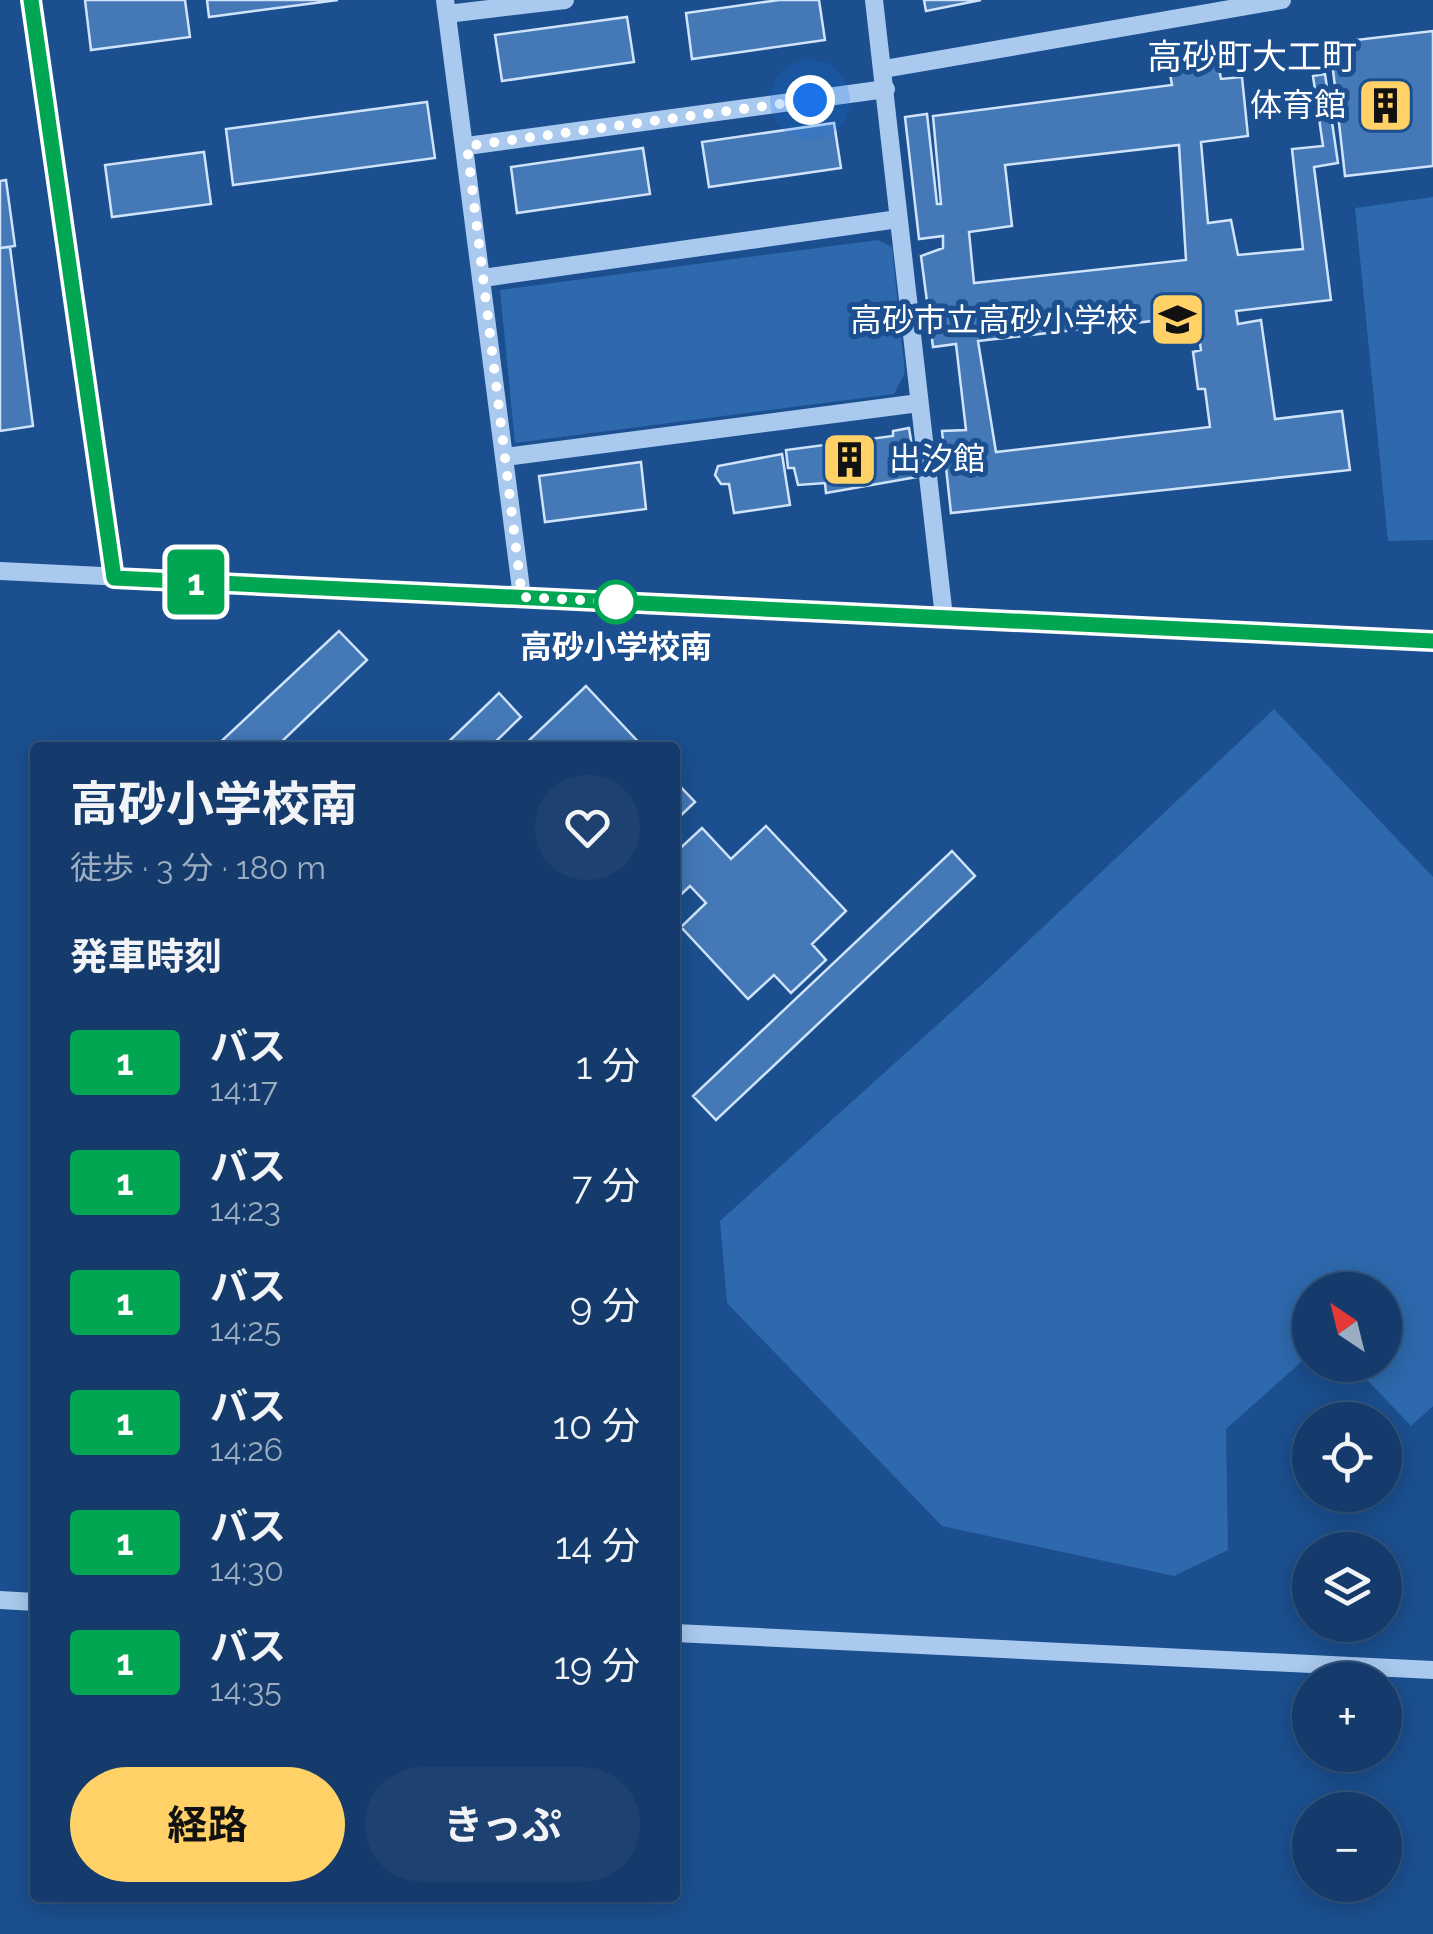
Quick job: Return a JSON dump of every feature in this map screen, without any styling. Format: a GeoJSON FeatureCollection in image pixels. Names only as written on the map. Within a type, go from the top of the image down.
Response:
{"type":"FeatureCollection","features":[{"type":"Feature","properties":{"kind":"street"},"geometry":{"type":"LineString","coordinates":[[31,0],[114,578]]}},
{"type":"Feature","properties":{"kind":"street"},"geometry":{"type":"LineString","coordinates":[[522,597],[467,146],[446,7],[565,0]]}},
{"type":"Feature","properties":{"kind":"street"},"geometry":{"type":"LineString","coordinates":[[874,0],[944,618]]}},
{"type":"Feature","properties":{"kind":"street"},"geometry":{"type":"LineString","coordinates":[[884,69],[1282,0]]}},
{"type":"Feature","properties":{"kind":"street"},"geometry":{"type":"LineString","coordinates":[[467,146],[886,89]]}},
{"type":"Feature","properties":{"kind":"street"},"geometry":{"type":"LineString","coordinates":[[483,278],[898,218]]}},
{"type":"Feature","properties":{"kind":"street"},"geometry":{"type":"LineString","coordinates":[[505,458],[919,403]]}},
{"type":"Feature","properties":{"kind":"street"},"geometry":{"type":"LineString","coordinates":[[0,571],[1433,641]]}},
{"type":"Feature","properties":{"kind":"street"},"geometry":{"type":"LineString","coordinates":[[0,1600],[30,1602]]}},
{"type":"Feature","properties":{"kind":"street"},"geometry":{"type":"LineString","coordinates":[[680,1633],[1433,1670]]}},
{"type":"Feature","properties":{"kind":"shaded area"},"geometry":{"type":"Polygon","coordinates":[[[1433,197],[1433,540],[1388,541],[1355,208],[1433,197]]]}},
{"type":"Feature","properties":{"kind":"shaded area"},"geometry":{"type":"Polygon","coordinates":[[[878,240],[892,247],[905,373],[894,394],[515,443],[500,290],[878,240]]]}},
{"type":"Feature","properties":{"kind":"shaded area"},"geometry":{"type":"Polygon","coordinates":[[[1274,709],[1433,877],[1433,1406],[1411,1426],[1402,1417],[1402,1402],[1388,1402],[1369,1382],[1402,1382],[1402,1272],[1292,1272],[1292,1370],[1226,1429],[1228,1550],[1174,1576],[942,1526],[727,1303],[720,1221],[988,979],[1274,709]]]}},
{"type":"Feature","properties":{"kind":"building"},"geometry":{"type":"Polygon","coordinates":[[[85,0],[185,0],[190,37],[91,50],[85,0]]]}},
{"type":"Feature","properties":{"kind":"building"},"geometry":{"type":"Polygon","coordinates":[[[207,0],[338,0],[209,17],[207,0]]]}},
{"type":"Feature","properties":{"kind":"building"},"geometry":{"type":"Polygon","coordinates":[[[779,0],[819,0],[825,40],[692,59],[686,13],[779,0]]]}},
{"type":"Feature","properties":{"kind":"building"},"geometry":{"type":"Polygon","coordinates":[[[924,0],[981,0],[926,11],[924,0]]]}},
{"type":"Feature","properties":{"kind":"building"},"geometry":{"type":"Polygon","coordinates":[[[627,17],[634,62],[502,81],[495,35],[627,17]]]}},
{"type":"Feature","properties":{"kind":"building","name":"体育館"},"geometry":{"type":"Polygon","coordinates":[[[1433,31],[1433,166],[1345,176],[1330,43],[1433,31]]]}},
{"type":"Feature","properties":{"kind":"building"},"geometry":{"type":"Polygon","coordinates":[[[1216,51],[1221,79],[1242,77],[1248,136],[1201,142],[1208,223],[1231,220],[1238,255],[1303,249],[1292,149],[1323,146],[1313,76],[1325,74],[1338,163],[1314,167],[1331,300],[1236,311],[1238,324],[1261,320],[1275,419],[1342,411],[1350,470],[951,513],[942,431],[966,430],[956,344],[933,347],[921,256],[943,248],[943,236],[919,239],[905,117],[927,114],[937,204],[941,204],[933,116],[1172,85],[1167,56],[1216,51]],[[1179,145],[1005,165],[1012,226],[969,232],[974,283],[1186,260],[1179,145]],[[1196,316],[978,341],[996,452],[1210,427],[1205,389],[1198,389],[1193,352],[1201,350],[1196,316]]]}},
{"type":"Feature","properties":{"kind":"building"},"geometry":{"type":"Polygon","coordinates":[[[427,102],[435,158],[233,185],[226,129],[427,102]]]}},
{"type":"Feature","properties":{"kind":"building"},"geometry":{"type":"Polygon","coordinates":[[[834,123],[841,168],[709,187],[702,142],[834,123]]]}},
{"type":"Feature","properties":{"kind":"building"},"geometry":{"type":"Polygon","coordinates":[[[643,148],[650,194],[517,213],[511,167],[643,148]]]}},
{"type":"Feature","properties":{"kind":"building"},"geometry":{"type":"Polygon","coordinates":[[[204,152],[211,204],[112,217],[105,165],[204,152]]]}},
{"type":"Feature","properties":{"kind":"building"},"geometry":{"type":"Polygon","coordinates":[[[6,180],[15,246],[0,248],[0,181],[6,180]]]}},
{"type":"Feature","properties":{"kind":"building"},"geometry":{"type":"Polygon","coordinates":[[[10,247],[33,426],[0,431],[0,248],[10,247]]]}},
{"type":"Feature","properties":{"kind":"building","name":"出汐館"},"geometry":{"type":"Polygon","coordinates":[[[909,428],[917,477],[826,493],[825,483],[798,485],[794,468],[788,468],[786,450],[893,436],[893,431],[909,428]]]}},
{"type":"Feature","properties":{"kind":"building"},"geometry":{"type":"Polygon","coordinates":[[[782,454],[790,505],[734,513],[729,484],[721,484],[715,475],[718,466],[782,454]]]}},
{"type":"Feature","properties":{"kind":"building"},"geometry":{"type":"Polygon","coordinates":[[[641,462],[646,509],[545,522],[539,476],[641,462]]]}},
{"type":"Feature","properties":{"kind":"building"},"geometry":{"type":"Polygon","coordinates":[[[339,631],[367,660],[281,742],[220,742],[339,631]]]}},
{"type":"Feature","properties":{"kind":"building"},"geometry":{"type":"Polygon","coordinates":[[[586,686],[638,742],[527,742],[586,686]]]}},
{"type":"Feature","properties":{"kind":"building"},"geometry":{"type":"Polygon","coordinates":[[[499,693],[521,717],[495,742],[448,742],[499,693]]]}},
{"type":"Feature","properties":{"kind":"building"},"geometry":{"type":"Polygon","coordinates":[[[680,786],[695,802],[680,816],[680,786]]]}},
{"type":"Feature","properties":{"kind":"building"},"geometry":{"type":"Polygon","coordinates":[[[766,826],[846,911],[812,944],[826,960],[791,993],[774,975],[748,999],[681,927],[706,903],[690,886],[680,895],[680,848],[702,828],[731,859],[766,826]]]}},
{"type":"Feature","properties":{"kind":"building"},"geometry":{"type":"Polygon","coordinates":[[[952,851],[975,876],[716,1120],[693,1096],[952,851]]]}},
{"type":"Feature","properties":{"kind":"bus line","name":"1"},"geometry":{"type":"LineString","coordinates":[[31,0],[114,578],[1433,641]]}},
{"type":"Feature","properties":{"kind":"place","name":"体育館"},"geometry":{"type":"Point","coordinates":[1385,105]}},
{"type":"Feature","properties":{"kind":"place","name":"高砂市立高砂小学校"},"geometry":{"type":"Point","coordinates":[1177,320]}},
{"type":"Feature","properties":{"kind":"place","name":"出汐館"},"geometry":{"type":"Point","coordinates":[850,459]}},
{"type":"Feature","properties":{"kind":"place","name":"高砂小学校南"},"geometry":{"type":"Point","coordinates":[616,602]}},
{"type":"Feature","properties":{"kind":"district","name":"高砂町大工町"},"geometry":{"type":"Point","coordinates":[1252,57]}},
{"type":"Feature","properties":{"kind":"route"},"geometry":{"type":"LineString","coordinates":[[616,602],[522,597],[467,146],[810,100]]}}]}
